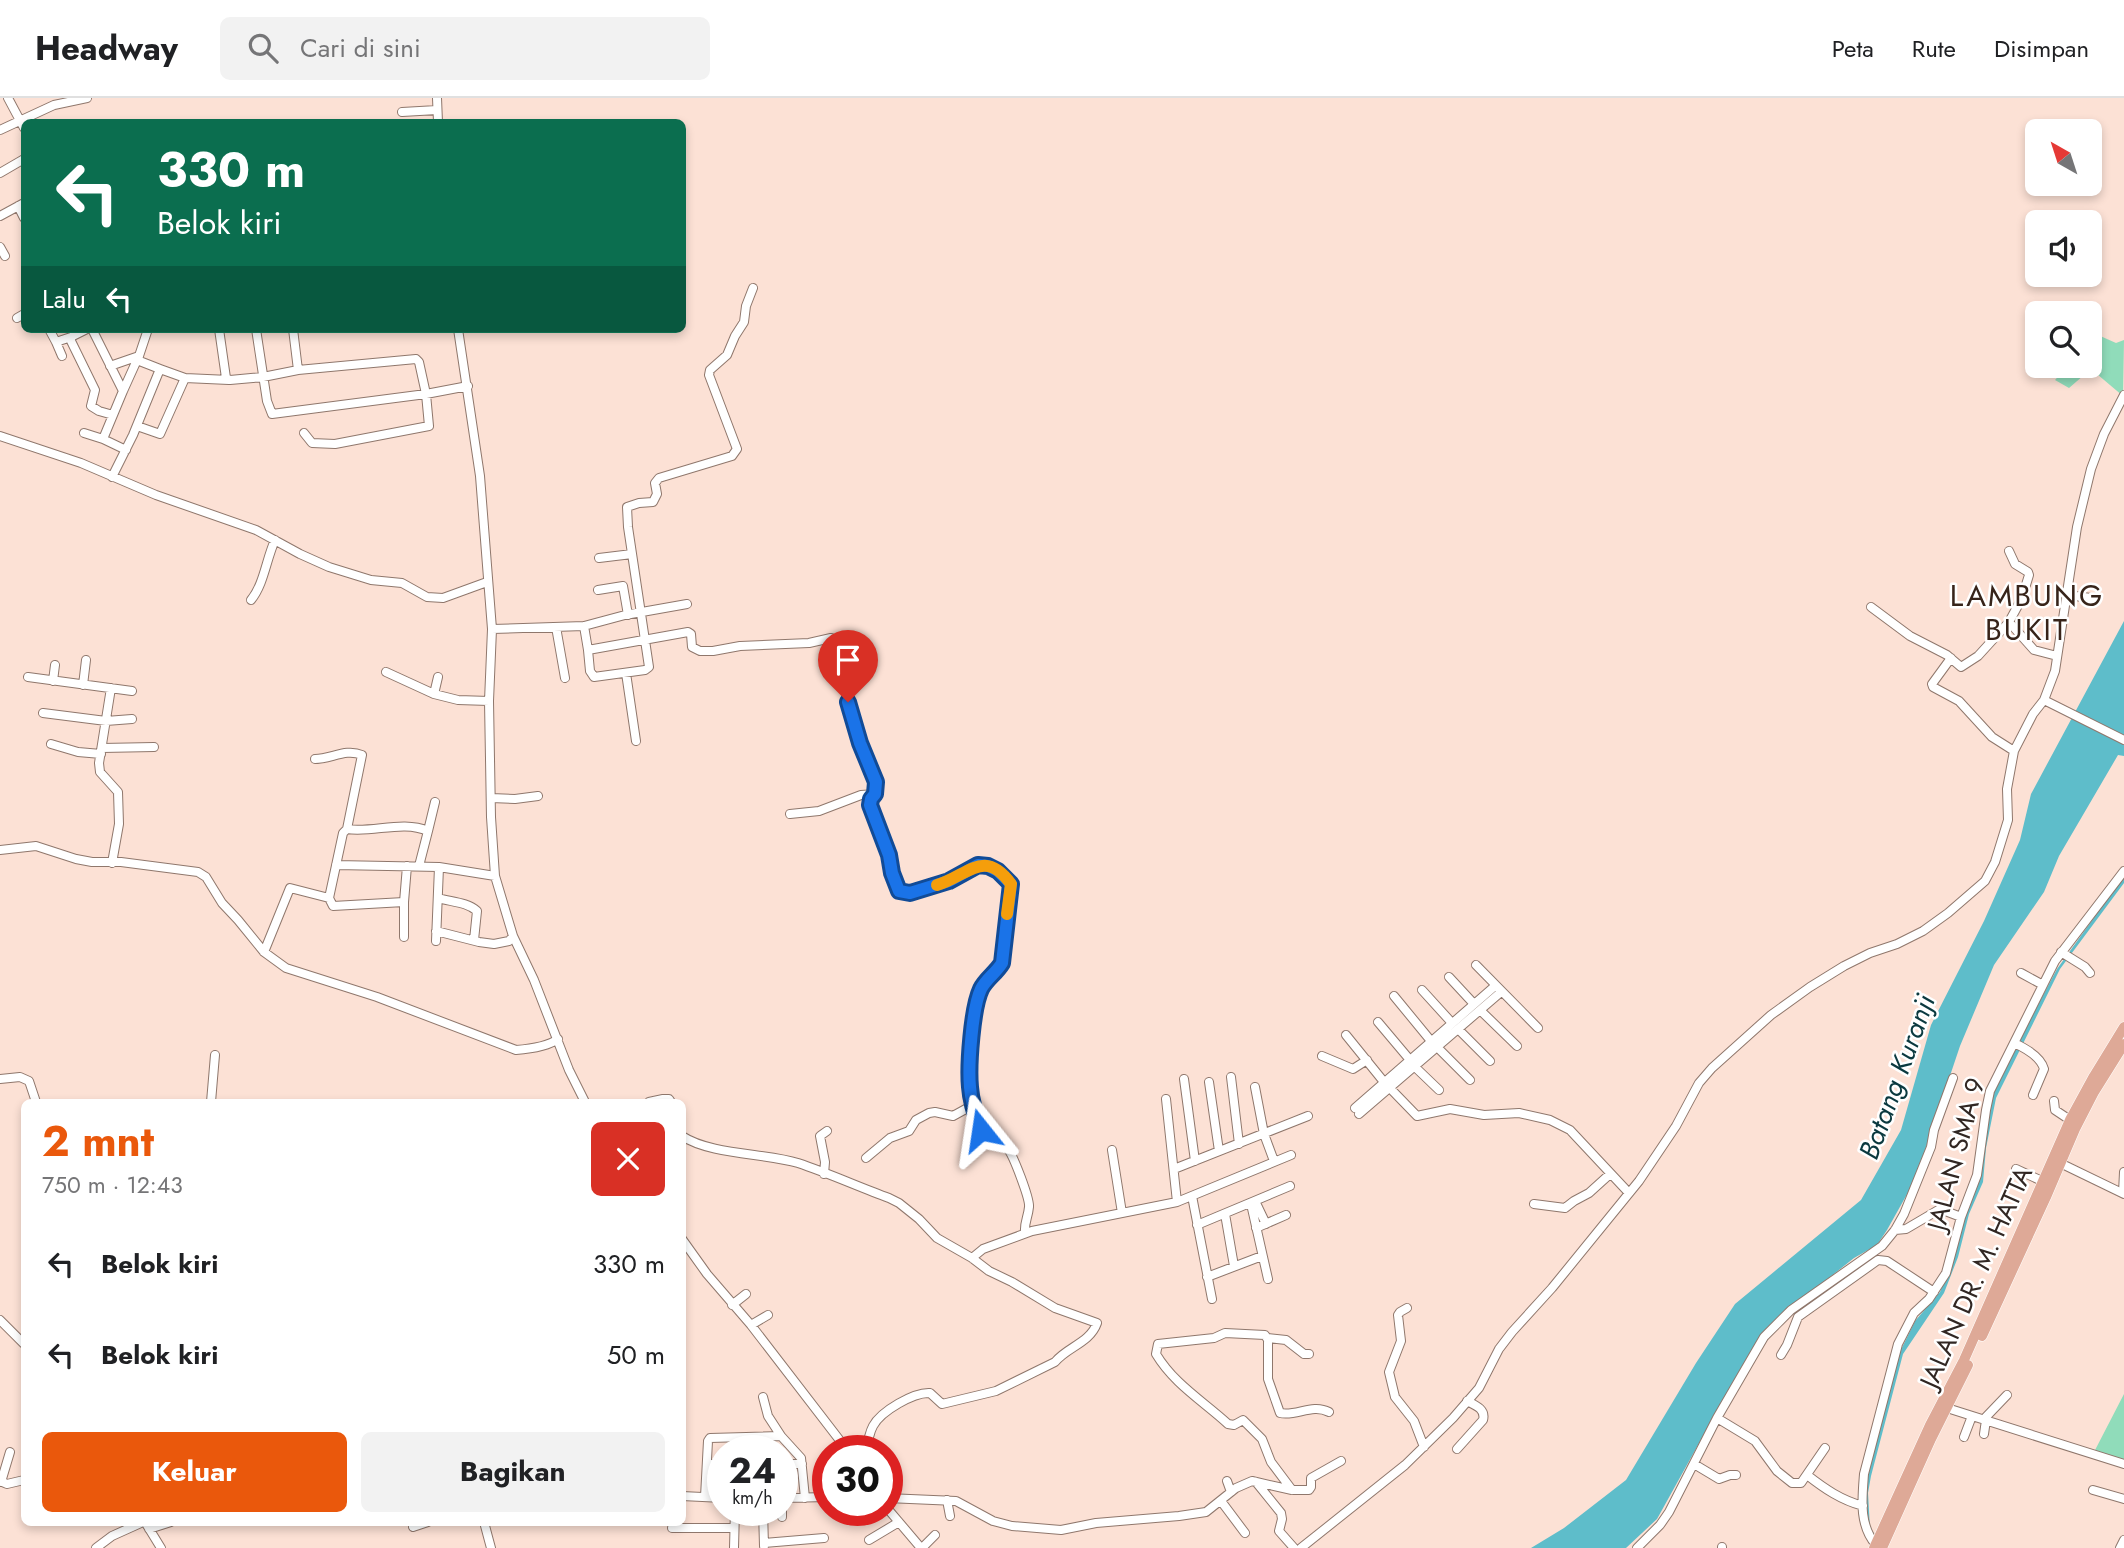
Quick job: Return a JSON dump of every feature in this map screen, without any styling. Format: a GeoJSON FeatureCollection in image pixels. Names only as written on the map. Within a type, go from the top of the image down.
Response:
{"type":"FeatureCollection","features":[{"type":"Feature","properties":{"kind":"main road","name":"JALAN DR. M. HATTA"},"geometry":{"type":"LineString","coordinates":[[1877,1547],[1930,1425],[1980,1333],[2042,1181],[2094,1076],[2124,1027]]}},
{"type":"Feature","properties":{"kind":"main road","name":"JALAN DR. M. HATTA"},"geometry":{"type":"LineString","coordinates":[[1877,1547],[1947,1408],[2060,1163],[2071,1125],[2124,1044]]}},
{"type":"Feature","properties":{"kind":"street"},"geometry":{"type":"LineString","coordinates":[[8,98],[21,122]]}},
{"type":"Feature","properties":{"kind":"street"},"geometry":{"type":"LineString","coordinates":[[29,119],[52,101],[87,98]]}},
{"type":"Feature","properties":{"kind":"street"},"geometry":{"type":"LineString","coordinates":[[437,98],[438,119]]}},
{"type":"Feature","properties":{"kind":"street"},"geometry":{"type":"LineString","coordinates":[[402,112],[437,110]]}},
{"type":"Feature","properties":{"kind":"street"},"geometry":{"type":"LineString","coordinates":[[0,130],[21,124]]}},
{"type":"Feature","properties":{"kind":"street"},"geometry":{"type":"LineString","coordinates":[[0,173],[21,161]]}},
{"type":"Feature","properties":{"kind":"street"},"geometry":{"type":"LineString","coordinates":[[0,216],[21,204]]}},
{"type":"Feature","properties":{"kind":"street"},"geometry":{"type":"LineString","coordinates":[[0,247],[5,256]]}},
{"type":"Feature","properties":{"kind":"street"},"geometry":{"type":"LineString","coordinates":[[584,626],[590,671],[594,677],[645,670],[649,667],[627,507],[653,502],[656,498],[655,483],[659,478],[732,456],[736,452],[709,375],[710,370],[727,355],[744,322],[746,306],[753,288]]}},
{"type":"Feature","properties":{"kind":"street"},"geometry":{"type":"LineString","coordinates":[[50,333],[62,356]]}},
{"type":"Feature","properties":{"kind":"street"},"geometry":{"type":"LineString","coordinates":[[56,342],[79,333]]}},
{"type":"Feature","properties":{"kind":"street"},"geometry":{"type":"LineString","coordinates":[[94,333],[123,391]]}},
{"type":"Feature","properties":{"kind":"street"},"geometry":{"type":"LineString","coordinates":[[103,439],[146,333]]}},
{"type":"Feature","properties":{"kind":"street"},"geometry":{"type":"LineString","coordinates":[[220,333],[226,378],[230,380]]}},
{"type":"Feature","properties":{"kind":"street"},"geometry":{"type":"LineString","coordinates":[[258,333],[267,401],[272,414],[468,386]]}},
{"type":"Feature","properties":{"kind":"street"},"geometry":{"type":"LineString","coordinates":[[293,333],[298,370]]}},
{"type":"Feature","properties":{"kind":"street"},"geometry":{"type":"LineString","coordinates":[[459,333],[480,476],[492,629],[489,701],[495,876],[513,936],[584,1099]]}},
{"type":"Feature","properties":{"kind":"street"},"geometry":{"type":"LineString","coordinates":[[71,337],[95,390],[91,406],[113,415]]}},
{"type":"Feature","properties":{"kind":"street"},"geometry":{"type":"LineString","coordinates":[[110,366],[138,358],[185,378],[230,380],[298,370],[416,359],[420,366],[429,426],[335,444],[312,443],[304,433]]}},
{"type":"Feature","properties":{"kind":"street"},"geometry":{"type":"LineString","coordinates":[[113,477],[160,369]]}},
{"type":"Feature","properties":{"kind":"street"},"geometry":{"type":"LineString","coordinates":[[137,426],[160,434],[185,378]]}},
{"type":"Feature","properties":{"kind":"street"},"geometry":{"type":"LineString","coordinates":[[1301,1548],[1405,1465],[1471,1403],[1499,1349],[1511,1332],[1552,1288],[1629,1193],[1676,1126],[1704,1075],[1771,1015],[1834,971],[1923,931],[1984,881],[1995,862],[2008,820],[2007,789],[2014,751],[2033,714],[2044,700],[2054,671],[2077,527],[2091,469],[2104,434],[2124,395]]}},
{"type":"Feature","properties":{"kind":"street"},"geometry":{"type":"LineString","coordinates":[[84,433],[126,450]]}},
{"type":"Feature","properties":{"kind":"street"},"geometry":{"type":"LineString","coordinates":[[0,436],[81,463],[179,504],[256,530],[329,567],[372,580],[402,583],[428,597],[443,598],[487,582]]}},
{"type":"Feature","properties":{"kind":"street"},"geometry":{"type":"LineString","coordinates":[[251,600],[260,587],[267,558],[275,540]]}},
{"type":"Feature","properties":{"kind":"street"},"geometry":{"type":"LineString","coordinates":[[1871,607],[1910,636],[1964,667],[1978,656],[2009,622],[2022,598],[2029,575],[2015,564],[2009,551]]}},
{"type":"Feature","properties":{"kind":"street"},"geometry":{"type":"LineString","coordinates":[[600,558],[632,554]]}},
{"type":"Feature","properties":{"kind":"street"},"geometry":{"type":"LineString","coordinates":[[598,590],[636,582]]}},
{"type":"Feature","properties":{"kind":"street"},"geometry":{"type":"LineString","coordinates":[[623,586],[628,615]]}},
{"type":"Feature","properties":{"kind":"street"},"geometry":{"type":"LineString","coordinates":[[2067,595],[2091,598]]}},
{"type":"Feature","properties":{"kind":"street"},"geometry":{"type":"LineString","coordinates":[[492,629],[584,626],[687,604]]}},
{"type":"Feature","properties":{"kind":"street"},"geometry":{"type":"LineString","coordinates":[[2009,622],[2034,650],[2057,656]]}},
{"type":"Feature","properties":{"kind":"street"},"geometry":{"type":"LineString","coordinates":[[556,627],[565,678]]}},
{"type":"Feature","properties":{"kind":"street"},"geometry":{"type":"LineString","coordinates":[[588,650],[690,632],[694,649],[713,651],[740,646],[836,639],[848,702],[860,743],[876,782],[870,805],[899,891],[910,893],[949,881],[978,865],[998,871],[1011,884],[1002,963],[981,988],[975,1012],[970,1087],[981,1130],[987,1137],[1007,1148],[1015,1164],[1028,1199],[1025,1233]]}},
{"type":"Feature","properties":{"kind":"street"},"geometry":{"type":"LineString","coordinates":[[1951,658],[1933,687],[1952,696],[1992,737],[2014,751]]}},
{"type":"Feature","properties":{"kind":"street"},"geometry":{"type":"LineString","coordinates":[[82,684],[86,660]]}},
{"type":"Feature","properties":{"kind":"street"},"geometry":{"type":"LineString","coordinates":[[53,681],[55,665]]}},
{"type":"Feature","properties":{"kind":"street"},"geometry":{"type":"LineString","coordinates":[[386,672],[434,694],[458,700],[489,701]]}},
{"type":"Feature","properties":{"kind":"street"},"geometry":{"type":"LineString","coordinates":[[626,673],[636,741]]}},
{"type":"Feature","properties":{"kind":"street"},"geometry":{"type":"LineString","coordinates":[[28,677],[132,691]]}},
{"type":"Feature","properties":{"kind":"street"},"geometry":{"type":"LineString","coordinates":[[434,694],[438,677]]}},
{"type":"Feature","properties":{"kind":"street"},"geometry":{"type":"LineString","coordinates":[[111,688],[100,772],[118,792],[118,824],[112,863]]}},
{"type":"Feature","properties":{"kind":"street"},"geometry":{"type":"LineString","coordinates":[[2044,700],[2123,740]]}},
{"type":"Feature","properties":{"kind":"street"},"geometry":{"type":"LineString","coordinates":[[43,713],[106,721],[132,719]]}},
{"type":"Feature","properties":{"kind":"street"},"geometry":{"type":"LineString","coordinates":[[51,744],[78,752],[154,747]]}},
{"type":"Feature","properties":{"kind":"street"},"geometry":{"type":"LineString","coordinates":[[315,759],[337,754],[362,755],[329,898],[333,906],[404,902]]}},
{"type":"Feature","properties":{"kind":"street"},"geometry":{"type":"LineString","coordinates":[[790,814],[820,811],[861,795],[875,794]]}},
{"type":"Feature","properties":{"kind":"street"},"geometry":{"type":"LineString","coordinates":[[491,798],[538,796]]}},
{"type":"Feature","properties":{"kind":"street"},"geometry":{"type":"LineString","coordinates":[[419,866],[435,802]]}},
{"type":"Feature","properties":{"kind":"street"},"geometry":{"type":"LineString","coordinates":[[347,829],[421,828],[428,831]]}},
{"type":"Feature","properties":{"kind":"street"},"geometry":{"type":"LineString","coordinates":[[0,850],[37,846],[76,859],[198,872],[206,877],[222,903],[264,952],[285,968],[377,997],[516,1051],[558,1039]]}},
{"type":"Feature","properties":{"kind":"street"},"geometry":{"type":"LineString","coordinates":[[336,865],[439,867],[495,876]]}},
{"type":"Feature","properties":{"kind":"street"},"geometry":{"type":"LineString","coordinates":[[404,937],[407,866]]}},
{"type":"Feature","properties":{"kind":"street"},"geometry":{"type":"LineString","coordinates":[[436,941],[439,867]]}},
{"type":"Feature","properties":{"kind":"street","name":"JALAN SMA 9"},"geometry":{"type":"LineString","coordinates":[[1877,1547],[1866,1532],[1863,1506],[1864,1474],[1894,1356],[1914,1313],[1934,1292],[1945,1273],[1961,1217],[1977,1175],[1990,1091],[2017,1044],[2043,985],[2124,871]]}},
{"type":"Feature","properties":{"kind":"street"},"geometry":{"type":"LineString","coordinates":[[264,952],[290,888],[329,898]]}},
{"type":"Feature","properties":{"kind":"street"},"geometry":{"type":"LineString","coordinates":[[438,898],[465,904],[477,911],[474,940]]}},
{"type":"Feature","properties":{"kind":"street"},"geometry":{"type":"LineString","coordinates":[[436,931],[502,943],[513,936]]}},
{"type":"Feature","properties":{"kind":"street"},"geometry":{"type":"LineString","coordinates":[[2066,955],[2090,973]]}},
{"type":"Feature","properties":{"kind":"street"},"geometry":{"type":"LineString","coordinates":[[1476,965],[1538,1028]]}},
{"type":"Feature","properties":{"kind":"street"},"geometry":{"type":"LineString","coordinates":[[2021,972],[2043,985]]}},
{"type":"Feature","properties":{"kind":"street"},"geometry":{"type":"LineString","coordinates":[[1450,977],[1517,1046]]}},
{"type":"Feature","properties":{"kind":"street"},"geometry":{"type":"LineString","coordinates":[[1357,1111],[1498,989]]}},
{"type":"Feature","properties":{"kind":"street"},"geometry":{"type":"LineString","coordinates":[[1422,990],[1490,1061]]}},
{"type":"Feature","properties":{"kind":"street"},"geometry":{"type":"LineString","coordinates":[[1394,996],[1434,1044],[1470,1080]]}},
{"type":"Feature","properties":{"kind":"street"},"geometry":{"type":"LineString","coordinates":[[1378,1022],[1439,1090]]}},
{"type":"Feature","properties":{"kind":"street"},"geometry":{"type":"LineString","coordinates":[[1346,1035],[1387,1085],[1417,1116],[1450,1109],[1484,1115],[1519,1113],[1550,1120],[1570,1130],[1629,1193]]}},
{"type":"Feature","properties":{"kind":"street"},"geometry":{"type":"LineString","coordinates":[[2017,1044],[2045,1066],[2033,1095]]}},
{"type":"Feature","properties":{"kind":"street"},"geometry":{"type":"LineString","coordinates":[[211,1099],[215,1055]]}},
{"type":"Feature","properties":{"kind":"street"},"geometry":{"type":"LineString","coordinates":[[1322,1056],[1353,1069],[1367,1060]]}},
{"type":"Feature","properties":{"kind":"street"},"geometry":{"type":"LineString","coordinates":[[1231,1077],[1239,1144]]}},
{"type":"Feature","properties":{"kind":"street"},"geometry":{"type":"LineString","coordinates":[[0,1079],[25,1078],[32,1085],[35,1099]]}},
{"type":"Feature","properties":{"kind":"street"},"geometry":{"type":"LineString","coordinates":[[1637,1548],[1660,1525],[1764,1337],[1791,1310],[1882,1246],[1895,1230],[1931,1147],[1934,1130],[1954,1078]]}},
{"type":"Feature","properties":{"kind":"street"},"geometry":{"type":"LineString","coordinates":[[1184,1079],[1195,1161]]}},
{"type":"Feature","properties":{"kind":"street"},"geometry":{"type":"LineString","coordinates":[[1209,1082],[1219,1151]]}},
{"type":"Feature","properties":{"kind":"street"},"geometry":{"type":"LineString","coordinates":[[1255,1087],[1264,1134],[1274,1161]]}},
{"type":"Feature","properties":{"kind":"street"},"geometry":{"type":"LineString","coordinates":[[1166,1099],[1177,1202]]}},
{"type":"Feature","properties":{"kind":"street"},"geometry":{"type":"LineString","coordinates":[[2054,1101],[2054,1110],[2071,1125]]}},
{"type":"Feature","properties":{"kind":"street"},"geometry":{"type":"LineString","coordinates":[[866,1158],[890,1138],[909,1132],[918,1119],[935,1112],[953,1116],[973,1105]]}},
{"type":"Feature","properties":{"kind":"street"},"geometry":{"type":"LineString","coordinates":[[1174,1169],[1308,1116]]}},
{"type":"Feature","properties":{"kind":"street"},"geometry":{"type":"LineString","coordinates":[[824,1174],[825,1163],[820,1136],[827,1131]]}},
{"type":"Feature","properties":{"kind":"street"},"geometry":{"type":"LineString","coordinates":[[686,1138],[717,1148],[797,1163],[899,1203],[937,1238],[989,1271],[1055,1308],[1097,1323],[1088,1337],[1052,1364],[996,1391],[942,1404],[930,1393],[913,1396],[875,1422],[870,1435]]}},
{"type":"Feature","properties":{"kind":"street"},"geometry":{"type":"LineString","coordinates":[[1112,1150],[1122,1213]]}},
{"type":"Feature","properties":{"kind":"street"},"geometry":{"type":"LineString","coordinates":[[972,1258],[983,1249],[1025,1233],[1177,1202],[1291,1155]]}},
{"type":"Feature","properties":{"kind":"street"},"geometry":{"type":"LineString","coordinates":[[2060,1163],[2123,1194],[2124,1172]]}},
{"type":"Feature","properties":{"kind":"street"},"geometry":{"type":"LineString","coordinates":[[2016,1169],[2042,1181]]}},
{"type":"Feature","properties":{"kind":"street"},"geometry":{"type":"LineString","coordinates":[[1534,1204],[1565,1209],[1574,1200],[1589,1193],[1610,1174]]}},
{"type":"Feature","properties":{"kind":"street"},"geometry":{"type":"LineString","coordinates":[[1197,1225],[1290,1186]]}},
{"type":"Feature","properties":{"kind":"street"},"geometry":{"type":"LineString","coordinates":[[1192,1196],[1212,1298]]}},
{"type":"Feature","properties":{"kind":"street"},"geometry":{"type":"LineString","coordinates":[[1253,1203],[1266,1224]]}},
{"type":"Feature","properties":{"kind":"street"},"geometry":{"type":"LineString","coordinates":[[1253,1203],[1268,1279]]}},
{"type":"Feature","properties":{"kind":"street"},"geometry":{"type":"LineString","coordinates":[[1895,1230],[1906,1229],[1940,1209],[1961,1217]]}},
{"type":"Feature","properties":{"kind":"street"},"geometry":{"type":"LineString","coordinates":[[1225,1214],[1234,1266]]}},
{"type":"Feature","properties":{"kind":"street"},"geometry":{"type":"LineString","coordinates":[[1256,1228],[1286,1215]]}},
{"type":"Feature","properties":{"kind":"street"},"geometry":{"type":"LineString","coordinates":[[686,1248],[751,1325],[836,1435]]}},
{"type":"Feature","properties":{"kind":"street"},"geometry":{"type":"LineString","coordinates":[[1207,1277],[1262,1256]]}},
{"type":"Feature","properties":{"kind":"street"},"geometry":{"type":"LineString","coordinates":[[1781,1355],[1798,1317],[1878,1260],[1886,1261],[1934,1292]]}},
{"type":"Feature","properties":{"kind":"street"},"geometry":{"type":"LineString","coordinates":[[732,1305],[746,1294]]}},
{"type":"Feature","properties":{"kind":"street"},"geometry":{"type":"LineString","coordinates":[[1407,1308],[1399,1313],[1401,1342],[1389,1372],[1395,1396],[1414,1421],[1423,1447]]}},
{"type":"Feature","properties":{"kind":"street"},"geometry":{"type":"LineString","coordinates":[[751,1325],[768,1315]]}},
{"type":"Feature","properties":{"kind":"street"},"geometry":{"type":"LineString","coordinates":[[0,1320],[21,1342]]}},
{"type":"Feature","properties":{"kind":"street"},"geometry":{"type":"LineString","coordinates":[[1292,1490],[1271,1462],[1259,1436],[1242,1420],[1234,1425],[1228,1424],[1171,1376],[1156,1354],[1156,1347],[1161,1342],[1214,1338],[1225,1333],[1265,1335],[1268,1338],[1286,1340],[1304,1354],[1310,1354]]}},
{"type":"Feature","properties":{"kind":"street"},"geometry":{"type":"LineString","coordinates":[[1268,1338],[1268,1382],[1280,1413],[1284,1415],[1313,1408],[1329,1412]]}},
{"type":"Feature","properties":{"kind":"street"},"geometry":{"type":"LineString","coordinates":[[1984,1434],[1985,1419],[2007,1395]]}},
{"type":"Feature","properties":{"kind":"street"},"geometry":{"type":"LineString","coordinates":[[763,1397],[768,1416],[780,1435]]}},
{"type":"Feature","properties":{"kind":"street"},"geometry":{"type":"LineString","coordinates":[[1457,1449],[1483,1420],[1483,1411],[1471,1403]]}},
{"type":"Feature","properties":{"kind":"street"},"geometry":{"type":"LineString","coordinates":[[1947,1408],[2124,1464]]}},
{"type":"Feature","properties":{"kind":"street"},"geometry":{"type":"LineString","coordinates":[[1964,1437],[1972,1416]]}},
{"type":"Feature","properties":{"kind":"street"},"geometry":{"type":"LineString","coordinates":[[1717,1418],[1755,1441],[1766,1454],[1770,1464],[1792,1483],[1801,1483],[1825,1448]]}},
{"type":"Feature","properties":{"kind":"street"},"geometry":{"type":"LineString","coordinates":[[10,1452],[1,1482],[7,1484],[21,1481]]}},
{"type":"Feature","properties":{"kind":"street"},"geometry":{"type":"LineString","coordinates":[[798,1455],[803,1464],[805,1498]]}},
{"type":"Feature","properties":{"kind":"street"},"geometry":{"type":"LineString","coordinates":[[903,1499],[947,1500],[963,1504],[993,1521],[1012,1526],[1061,1530],[1096,1523],[1198,1513],[1209,1510],[1244,1483],[1255,1481],[1292,1490],[1309,1490],[1311,1478],[1341,1461]]}},
{"type":"Feature","properties":{"kind":"street"},"geometry":{"type":"LineString","coordinates":[[686,1496],[705,1497],[707,1464]]}},
{"type":"Feature","properties":{"kind":"street"},"geometry":{"type":"LineString","coordinates":[[798,1464],[803,1464]]}},
{"type":"Feature","properties":{"kind":"street"},"geometry":{"type":"LineString","coordinates":[[1694,1464],[1719,1479],[1736,1475]]}},
{"type":"Feature","properties":{"kind":"street"},"geometry":{"type":"LineString","coordinates":[[1807,1475],[1833,1494],[1863,1506]]}},
{"type":"Feature","properties":{"kind":"street"},"geometry":{"type":"LineString","coordinates":[[1227,1481],[1231,1492]]}},
{"type":"Feature","properties":{"kind":"street"},"geometry":{"type":"LineString","coordinates":[[1255,1481],[1282,1513],[1279,1531],[1294,1548]]}},
{"type":"Feature","properties":{"kind":"street"},"geometry":{"type":"LineString","coordinates":[[2093,1490],[2124,1499]]}},
{"type":"Feature","properties":{"kind":"street"},"geometry":{"type":"LineString","coordinates":[[798,1498],[812,1498]]}},
{"type":"Feature","properties":{"kind":"street"},"geometry":{"type":"LineString","coordinates":[[947,1500],[950,1516]]}},
{"type":"Feature","properties":{"kind":"street"},"geometry":{"type":"LineString","coordinates":[[1221,1501],[1245,1533]]}},
{"type":"Feature","properties":{"kind":"street"},"geometry":{"type":"LineString","coordinates":[[96,1548],[109,1538],[140,1526]]}},
{"type":"Feature","properties":{"kind":"street"},"geometry":{"type":"LineString","coordinates":[[146,1526],[161,1548]]}},
{"type":"Feature","properties":{"kind":"street"},"geometry":{"type":"LineString","coordinates":[[485,1526],[491,1548]]}},
{"type":"Feature","properties":{"kind":"street"},"geometry":{"type":"LineString","coordinates":[[763,1526],[764,1546],[824,1538]]}},
{"type":"Feature","properties":{"kind":"street"},"geometry":{"type":"LineString","coordinates":[[869,1539],[892,1526]]}},
{"type":"Feature","properties":{"kind":"street"},"geometry":{"type":"LineString","coordinates":[[902,1526],[921,1548],[936,1535]]}},
{"type":"Feature","properties":{"kind":"street"},"geometry":{"type":"LineString","coordinates":[[672,1528],[734,1528],[734,1548]]}},
{"type":"Feature","properties":{"kind":"street"},"geometry":{"type":"LineString","coordinates":[[2120,1548],[2124,1540]]}},
{"type":"Feature","properties":{"kind":"green space"},"geometry":{"type":"Polygon","coordinates":[[[2102,337],[2116,343],[2124,340],[2123,396],[2102,378],[2102,337]]]}},
{"type":"Feature","properties":{"kind":"green space"},"geometry":{"type":"Polygon","coordinates":[[[2057,378],[2081,378],[2069,388],[2055,380],[2057,378]]]}},
{"type":"Feature","properties":{"kind":"green space"},"geometry":{"type":"Polygon","coordinates":[[[2124,1394],[2124,1465],[2093,1454],[2124,1394]]]}},
{"type":"Feature","properties":{"kind":"water"},"geometry":{"type":"Polygon","coordinates":[[[2124,621],[2124,756],[2118,755],[2059,856],[2044,892],[1994,965],[1960,1046],[1915,1180],[1887,1230],[1877,1245],[1854,1258],[1776,1320],[1734,1380],[1657,1519],[1626,1548],[1531,1548],[1564,1528],[1626,1480],[1735,1304],[1861,1200],[1901,1130],[1931,1025],[1984,921],[2020,840],[2031,794],[2124,621]]]}},
{"type":"Feature","properties":{"kind":"water"},"geometry":{"type":"Polygon","coordinates":[[[2124,876],[2124,883],[2060,969],[1996,1098],[1986,1148],[1983,1182],[1969,1214],[1958,1257],[1944,1293],[1903,1354],[1868,1493],[1870,1528],[1876,1536],[1874,1540],[1866,1518],[1867,1477],[1895,1362],[1915,1321],[1940,1292],[1954,1258],[1993,1090],[2057,969],[2124,876]]]}},
{"type":"Feature","properties":{"kind":"slow traffic"},"geometry":{"type":"LineString","coordinates":[[937,885],[978,865],[988,866],[998,871],[1011,884],[1007,914]]}},
{"type":"Feature","properties":{"kind":"district","name":"LAMBUNG BUKIT"},"geometry":{"type":"Point","coordinates":[2027,612]}},
{"type":"Feature","properties":{"kind":"route"},"geometry":{"type":"LineString","coordinates":[[848,702],[860,743],[876,782],[870,805],[899,891],[910,893],[949,881],[978,865],[998,871],[1011,884],[1002,963],[981,988],[974,1020],[970,1087],[981,1130]]}},
{"type":"Feature","properties":{"kind":"water label","name":"Batang Kuranji"},"geometry":{"type":"Point","coordinates":[1897,1077]}}]}
